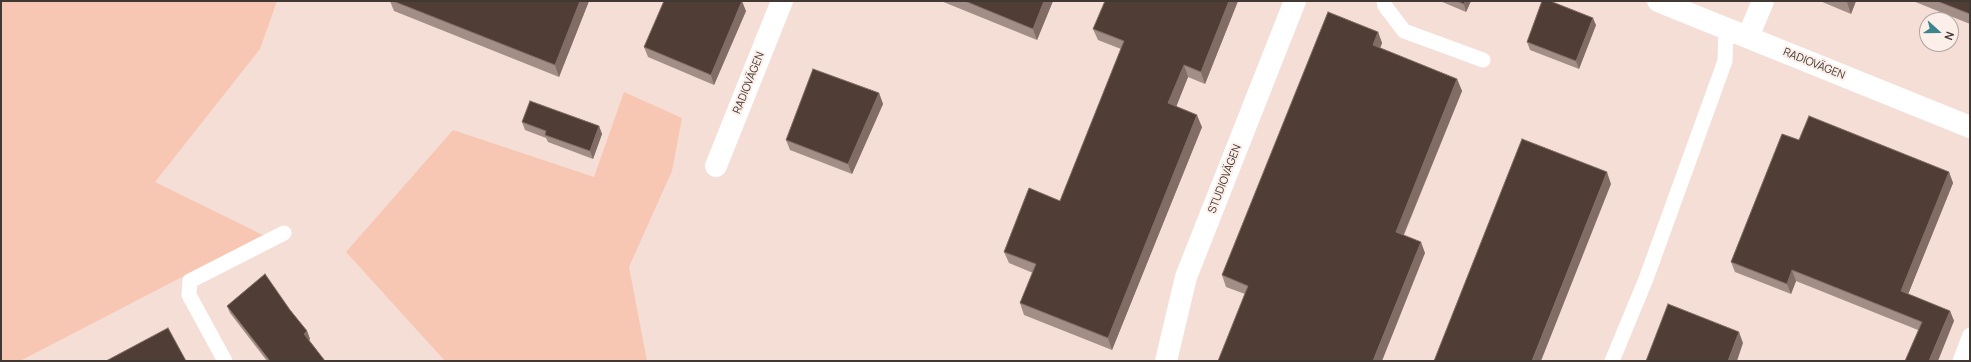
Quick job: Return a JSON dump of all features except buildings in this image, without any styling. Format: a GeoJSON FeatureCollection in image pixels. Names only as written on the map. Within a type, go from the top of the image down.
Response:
{"type":"FeatureCollection","features":[{"type":"Feature","properties":{"kind":"street","name":"RADIOVÄGEN"},"geometry":{"type":"LineString","coordinates":[[716,166],[782,1]]}},
{"type":"Feature","properties":{"kind":"street","name":"STUDIOVÄGEN"},"geometry":{"type":"LineString","coordinates":[[1166,361],[1186,277],[1295,1]]}},
{"type":"Feature","properties":{"kind":"street","name":"RADIOVÄGEN"},"geometry":{"type":"LineString","coordinates":[[1658,1],[1970,127]]}},
{"type":"Feature","properties":{"kind":"street"},"geometry":{"type":"LineString","coordinates":[[1748,37],[1763,1]]}},
{"type":"Feature","properties":{"kind":"lane"},"geometry":{"type":"LineString","coordinates":[[1384,1],[1385,6],[1404,31],[1483,60]]}},
{"type":"Feature","properties":{"kind":"lane"},"geometry":{"type":"LineString","coordinates":[[1612,361],[1646,279],[1724,61],[1726,28]]}},
{"type":"Feature","properties":{"kind":"lane"},"geometry":{"type":"LineString","coordinates":[[225,361],[189,295],[190,281],[284,233]]}},
{"type":"Feature","properties":{"kind":"lane"},"geometry":{"type":"LineString","coordinates":[[1960,361],[1970,335]]}},
{"type":"Feature","properties":{"kind":"shaded area"},"geometry":{"type":"Polygon","coordinates":[[[1,1],[277,1],[260,49],[155,182],[263,235],[20,361],[1,361],[1,1]]]}},
{"type":"Feature","properties":{"kind":"shaded area"},"geometry":{"type":"Polygon","coordinates":[[[624,92],[682,118],[672,171],[629,267],[647,361],[445,361],[346,252],[453,130],[594,177],[624,92]]]}}]}
